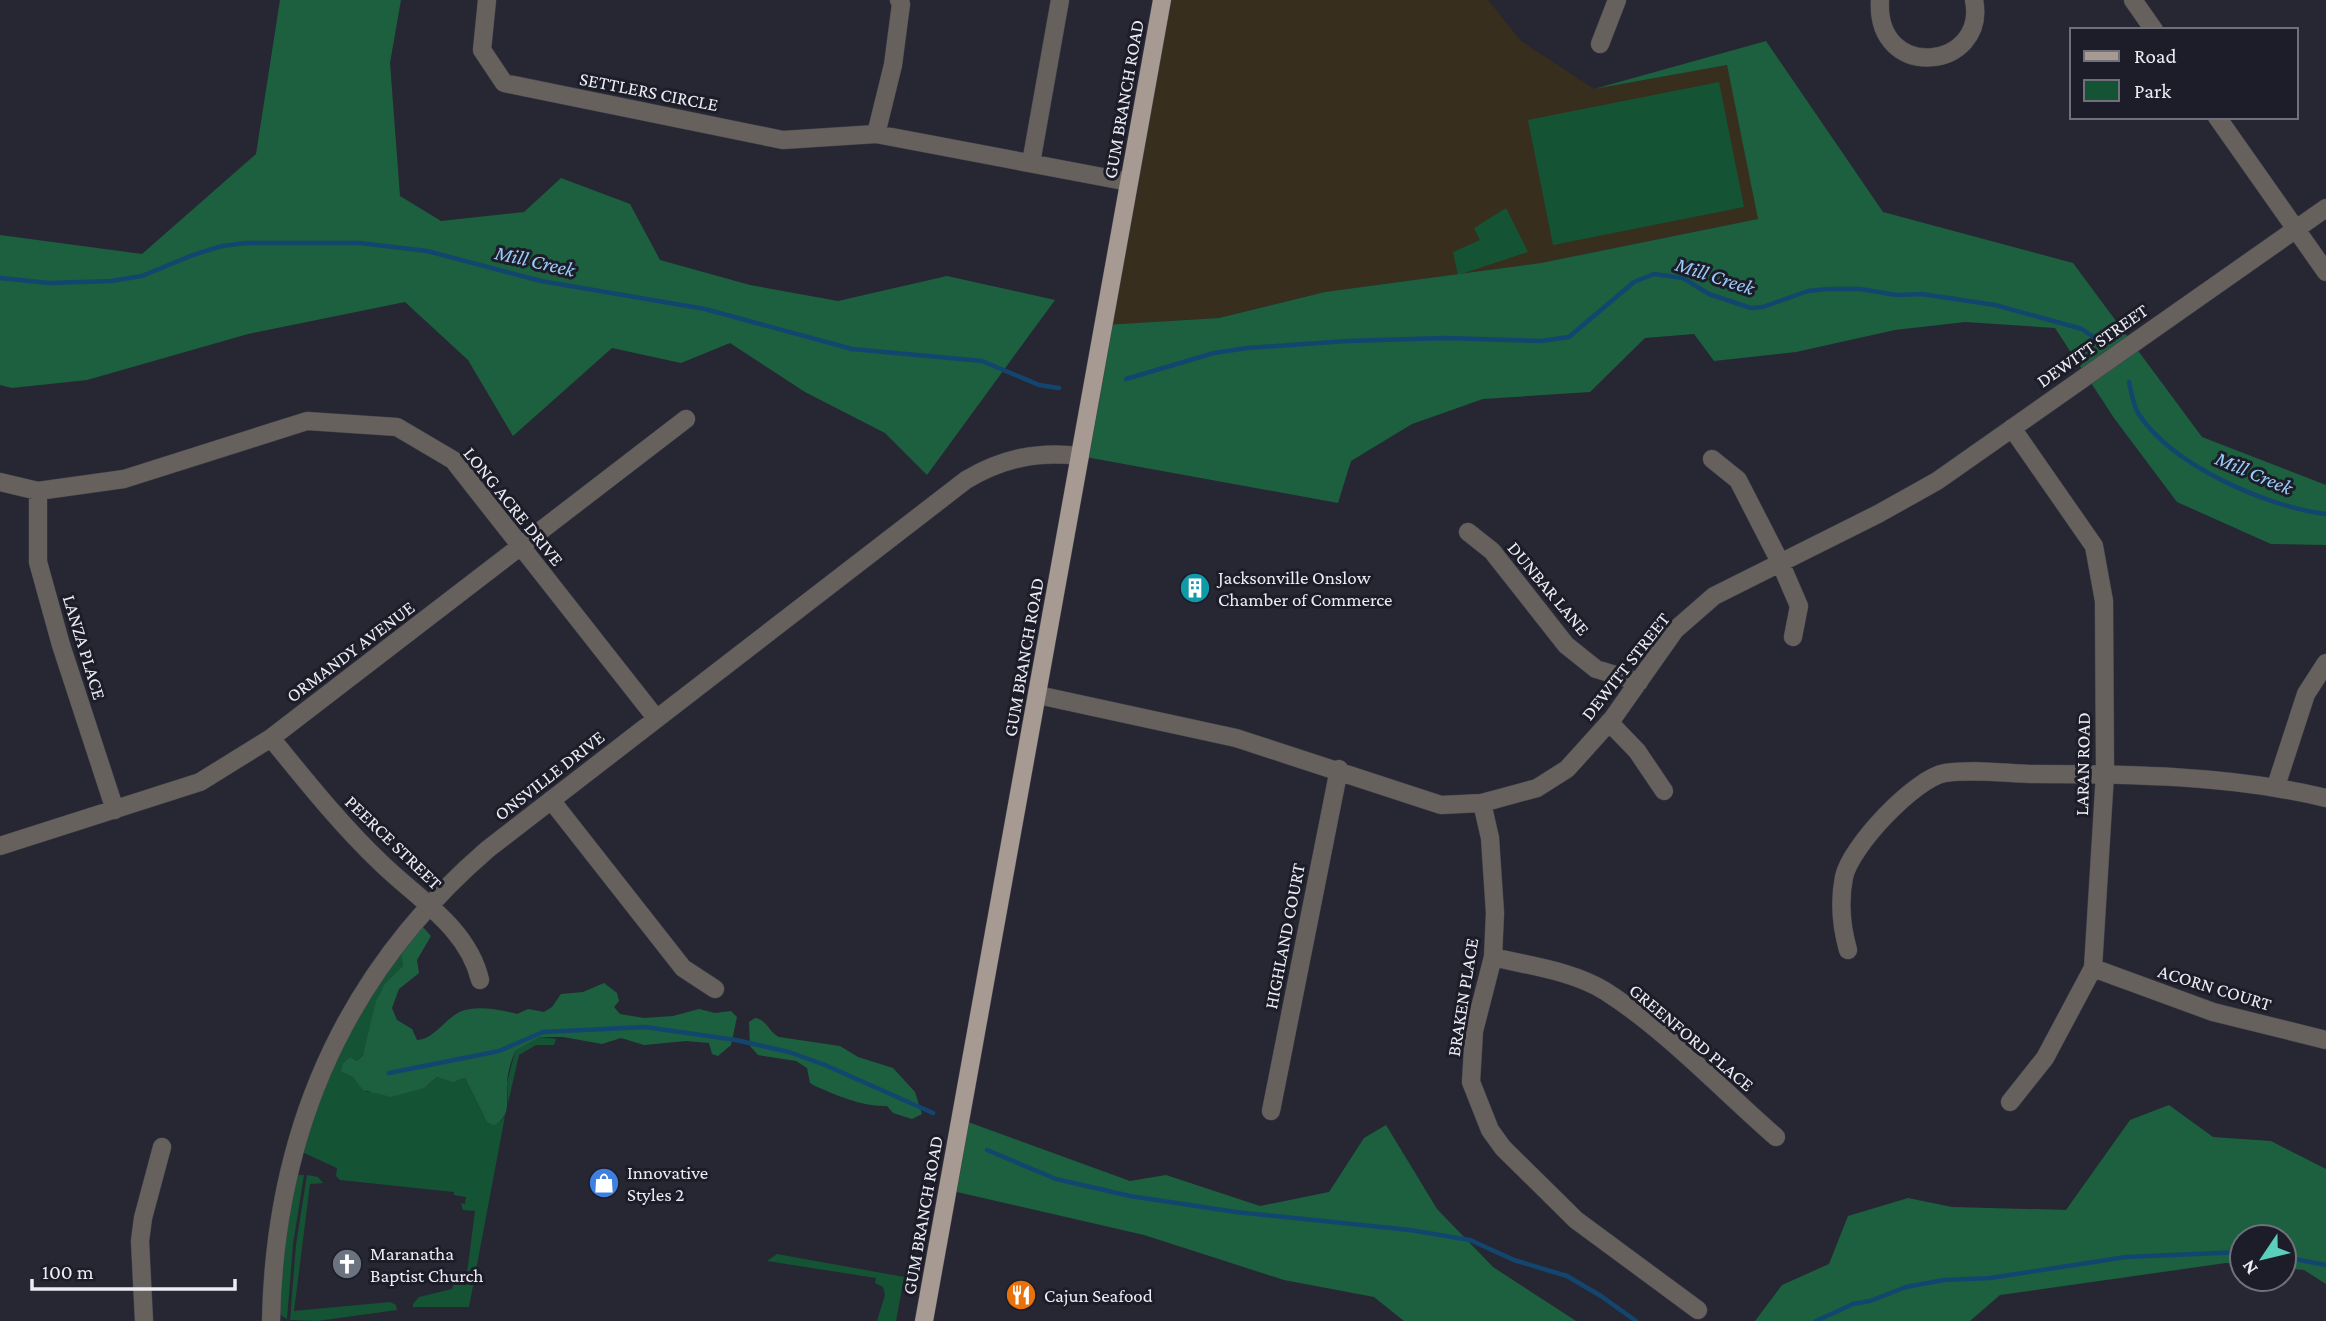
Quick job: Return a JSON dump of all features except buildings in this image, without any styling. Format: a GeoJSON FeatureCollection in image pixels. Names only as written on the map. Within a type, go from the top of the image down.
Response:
{"type":"FeatureCollection","features":[{"type":"Feature","properties":{"kind":"main road","name":"GUM BRANCH ROAD"},"geometry":{"type":"LineString","coordinates":[[924,1321],[1162,0]]}},
{"type":"Feature","properties":{"kind":"street","name":"SETTLERS CIRCLE"},"geometry":{"type":"LineString","coordinates":[[487,0],[482,50],[504,83],[783,140],[876,134],[1129,182]]}},
{"type":"Feature","properties":{"kind":"street"},"geometry":{"type":"LineString","coordinates":[[876,134],[893,65],[901,4],[899,0]]}},
{"type":"Feature","properties":{"kind":"street"},"geometry":{"type":"LineString","coordinates":[[1031,163],[1060,0]]}},
{"type":"Feature","properties":{"kind":"street"},"geometry":{"type":"LineString","coordinates":[[1600,44],[1617,0]]}},
{"type":"Feature","properties":{"kind":"street"},"geometry":{"type":"LineString","coordinates":[[1880,0],[1880,15],[1886,36],[1899,50],[1920,59],[1939,58],[1964,43],[1975,20],[1974,0]]}},
{"type":"Feature","properties":{"kind":"street"},"geometry":{"type":"LineString","coordinates":[[2133,0],[2153,28]]}},
{"type":"Feature","properties":{"kind":"street"},"geometry":{"type":"LineString","coordinates":[[2218,119],[2326,272]]}},
{"type":"Feature","properties":{"kind":"street","name":"DEWITT STREET"},"geometry":{"type":"LineString","coordinates":[[1038,695],[1236,738],[1339,769],[1441,805],[1482,803],[1537,788],[1567,769],[1609,722],[1675,630],[1714,596],[1878,514],[1937,481],[2295,227],[2326,208]]}},
{"type":"Feature","properties":{"kind":"street","name":"ORMANDY AVENUE"},"geometry":{"type":"LineString","coordinates":[[0,846],[200,782],[271,738],[686,419]]}},
{"type":"Feature","properties":{"kind":"street","name":"LONG ACRE DRIVE"},"geometry":{"type":"LineString","coordinates":[[0,482],[38,491],[124,479],[307,421],[397,427],[453,460],[656,718]]}},
{"type":"Feature","properties":{"kind":"street","name":"LARAN ROAD"},"geometry":{"type":"LineString","coordinates":[[2010,1102],[2045,1058],[2093,968],[2105,774],[2104,601],[2094,546],[2012,428]]}},
{"type":"Feature","properties":{"kind":"street","name":"ONSVILLE DRIVE"},"geometry":{"type":"LineString","coordinates":[[271,1321],[275,1253],[282,1199],[310,1097],[331,1049],[366,987],[430,905],[480,856],[966,480],[989,467],[1027,456],[1053,453],[1080,456]]}},
{"type":"Feature","properties":{"kind":"street"},"geometry":{"type":"LineString","coordinates":[[1713,459],[1738,480],[1780,562],[1799,606],[1793,637]]}},
{"type":"Feature","properties":{"kind":"street","name":"LANZA PLACE"},"geometry":{"type":"LineString","coordinates":[[38,491],[38,562],[61,645],[115,810]]}},
{"type":"Feature","properties":{"kind":"street","name":"DUNBAR LANE"},"geometry":{"type":"LineString","coordinates":[[1468,532],[1492,551],[1566,645],[1596,669],[1639,682]]}},
{"type":"Feature","properties":{"kind":"street"},"geometry":{"type":"LineString","coordinates":[[2276,786],[2306,694],[2326,663]]}},
{"type":"Feature","properties":{"kind":"street"},"geometry":{"type":"LineString","coordinates":[[1609,722],[1637,751],[1664,791]]}},
{"type":"Feature","properties":{"kind":"street","name":"PEERCE STREET"},"geometry":{"type":"LineString","coordinates":[[271,738],[319,797],[381,864],[430,905],[466,946],[475,961],[480,980]]}},
{"type":"Feature","properties":{"kind":"street","name":"HIGHLAND COURT"},"geometry":{"type":"LineString","coordinates":[[1271,1111],[1339,769]]}},
{"type":"Feature","properties":{"kind":"street"},"geometry":{"type":"LineString","coordinates":[[1848,950],[1840,919],[1844,874],[1860,845],[1899,802],[1943,773],[2105,774],[2276,786],[2326,798]]}},
{"type":"Feature","properties":{"kind":"street"},"geometry":{"type":"LineString","coordinates":[[551,800],[683,968],[715,989]]}},
{"type":"Feature","properties":{"kind":"street","name":"BRAKEN PLACE"},"geometry":{"type":"LineString","coordinates":[[1482,803],[1490,838],[1495,913],[1493,957],[1474,1031],[1471,1082],[1490,1130],[1503,1148],[1576,1220],[1698,1310]]}},
{"type":"Feature","properties":{"kind":"street","name":"GREENFORD PLACE"},"geometry":{"type":"LineString","coordinates":[[1493,957],[1566,974],[1604,991],[1656,1031],[1776,1137]]}},
{"type":"Feature","properties":{"kind":"street","name":"ACORN COURT"},"geometry":{"type":"LineString","coordinates":[[2093,968],[2213,1013],[2326,1040]]}},
{"type":"Feature","properties":{"kind":"street"},"geometry":{"type":"LineString","coordinates":[[144,1321],[140,1241],[143,1218],[162,1147]]}},
{"type":"Feature","properties":{"kind":"shaded area"},"geometry":{"type":"Polygon","coordinates":[[[1162,0],[1488,0],[1521,41],[1594,89],[1727,65],[1759,219],[1541,263],[1325,292],[1219,318],[1104,325],[1162,0]]]}},
{"type":"Feature","properties":{"kind":"green space"},"geometry":{"type":"Polygon","coordinates":[[[280,0],[401,0],[390,63],[400,196],[441,221],[524,212],[561,178],[630,204],[660,260],[750,285],[838,301],[947,276],[1055,300],[927,475],[885,433],[805,392],[730,343],[681,363],[612,348],[513,436],[468,360],[405,302],[248,334],[87,380],[12,388],[0,385],[0,235],[142,254],[256,154],[280,0]]]}},
{"type":"Feature","properties":{"kind":"green space"},"geometry":{"type":"Polygon","coordinates":[[[1766,41],[1883,212],[2073,263],[2202,437],[2326,485],[2326,545],[2271,544],[2177,502],[2114,418],[2055,328],[1965,322],[1895,330],[1796,352],[1714,361],[1694,334],[1645,338],[1590,392],[1483,399],[1412,424],[1351,461],[1338,503],[1080,456],[1104,325],[1219,318],[1325,292],[1541,263],[1758,219],[1727,65],[1594,89],[1766,41]]]}},
{"type":"Feature","properties":{"kind":"green space"},"geometry":{"type":"Polygon","coordinates":[[[1719,82],[1744,207],[1553,245],[1528,120],[1719,82]]]}},
{"type":"Feature","properties":{"kind":"green space"},"geometry":{"type":"Polygon","coordinates":[[[1506,208],[1528,252],[1458,275],[1453,252],[1480,240],[1474,228],[1506,208]]]}},
{"type":"Feature","properties":{"kind":"green space"},"geometry":{"type":"Polygon","coordinates":[[[423,927],[431,936],[417,960],[419,973],[399,989],[392,1008],[397,1020],[412,1029],[417,1040],[429,1036],[456,1014],[468,1009],[482,1008],[517,1014],[528,1009],[544,1012],[552,1007],[561,994],[583,992],[604,983],[617,993],[619,1001],[614,1007],[620,1014],[644,1018],[673,1016],[699,1009],[715,1013],[731,1011],[737,1017],[731,1045],[718,1056],[712,1054],[709,1043],[686,1041],[644,1045],[621,1038],[602,1044],[563,1037],[540,1037],[515,1051],[508,1076],[506,1113],[494,1125],[487,1122],[465,1078],[453,1082],[437,1077],[424,1088],[391,1097],[363,1090],[353,1077],[341,1072],[342,1064],[350,1057],[357,1061],[363,1055],[376,1001],[385,984],[403,966],[401,950],[423,927]]]}},
{"type":"Feature","properties":{"kind":"green space"},"geometry":{"type":"Polygon","coordinates":[[[402,946],[403,966],[378,997],[366,1049],[357,1061],[350,1057],[342,1064],[341,1072],[353,1077],[367,1092],[380,1092],[387,1096],[428,1085],[437,1077],[457,1081],[465,1078],[485,1118],[501,1121],[505,1116],[469,1307],[413,1307],[419,1297],[452,1289],[455,1280],[466,1281],[475,1211],[463,1210],[461,1203],[465,1204],[466,1197],[454,1195],[454,1192],[340,1180],[336,1176],[337,1168],[302,1152],[308,1124],[328,1070],[341,1044],[402,946]]]}},
{"type":"Feature","properties":{"kind":"green space"},"geometry":{"type":"Polygon","coordinates":[[[755,1018],[779,1037],[840,1046],[858,1057],[893,1068],[915,1092],[922,1114],[912,1119],[893,1113],[887,1106],[869,1105],[842,1097],[810,1083],[807,1068],[796,1061],[758,1055],[750,1046],[749,1022],[755,1018]]]}},
{"type":"Feature","properties":{"kind":"green space"},"geometry":{"type":"Polygon","coordinates":[[[540,1037],[556,1039],[554,1045],[536,1045],[519,1055],[508,1103],[507,1083],[515,1051],[540,1037]]]}},
{"type":"Feature","properties":{"kind":"green space"},"geometry":{"type":"Polygon","coordinates":[[[2169,1105],[2213,1137],[2271,1141],[2326,1169],[2326,1284],[2304,1270],[2298,1269],[2298,1223],[2228,1223],[2228,1263],[2000,1295],[1970,1321],[1755,1321],[1782,1285],[1829,1264],[1848,1216],[1908,1198],[1952,1207],[2066,1210],[2130,1120],[2169,1105]]]}},
{"type":"Feature","properties":{"kind":"green space"},"geometry":{"type":"Polygon","coordinates":[[[960,1119],[1130,1181],[1166,1175],[1260,1206],[1329,1192],[1364,1138],[1386,1125],[1437,1209],[1493,1267],[1576,1321],[1404,1321],[1374,1297],[1284,1280],[1144,1235],[948,1190],[960,1119]]]}},
{"type":"Feature","properties":{"kind":"green space"},"geometry":{"type":"Polygon","coordinates":[[[298,1175],[304,1175],[293,1244],[287,1319],[279,1314],[285,1222],[298,1175]]]}},
{"type":"Feature","properties":{"kind":"green space"},"geometry":{"type":"Polygon","coordinates":[[[307,1175],[318,1177],[323,1183],[310,1184],[294,1311],[390,1302],[396,1305],[397,1310],[317,1321],[290,1320],[296,1245],[307,1175]]]}},
{"type":"Feature","properties":{"kind":"green space"},"geometry":{"type":"Polygon","coordinates":[[[777,1254],[904,1277],[896,1321],[877,1321],[885,1295],[883,1287],[875,1283],[876,1278],[767,1261],[777,1254]]]}},
{"type":"Feature","properties":{"kind":"waterway","name":"Mill Creek"},"geometry":{"type":"LineString","coordinates":[[0,278],[49,283],[111,281],[142,276],[222,246],[246,243],[360,243],[427,251],[541,281],[705,309],[852,349],[982,361],[1039,385],[1059,388]]}},
{"type":"Feature","properties":{"kind":"waterway","name":"Mill Creek"},"geometry":{"type":"LineString","coordinates":[[1126,379],[1214,353],[1247,348],[1347,341],[1446,338],[1541,341],[1569,337],[1634,282],[1654,274],[1683,278],[1709,294],[1751,308],[1763,307],[1808,291],[1828,289],[1860,289],[1897,295],[1922,294],[1995,305],[2082,329],[2099,341]]}},
{"type":"Feature","properties":{"kind":"waterway","name":"Mill Creek"},"geometry":{"type":"LineString","coordinates":[[2129,382],[2136,409],[2153,432],[2196,466],[2249,493],[2276,503],[2326,514]]}},
{"type":"Feature","properties":{"kind":"waterway"},"geometry":{"type":"LineString","coordinates":[[389,1073],[499,1051],[543,1032],[645,1027],[736,1040],[789,1052],[933,1113]]}},
{"type":"Feature","properties":{"kind":"waterway"},"geometry":{"type":"LineString","coordinates":[[987,1150],[1056,1179],[1130,1196],[1236,1212],[1410,1230],[1470,1240],[1514,1260],[1567,1276],[1636,1321]]}},
{"type":"Feature","properties":{"kind":"waterway"},"geometry":{"type":"LineString","coordinates":[[1816,1321],[1853,1304],[1870,1301],[1906,1287],[1944,1280],[1990,1278],[2126,1257],[2228,1253]]}},
{"type":"Feature","properties":{"kind":"waterway"},"geometry":{"type":"LineString","coordinates":[[2298,1260],[2326,1265]]}},
{"type":"Feature","properties":{"kind":"place","name":"Jacksonville Onslow Chamber of Commerce"},"geometry":{"type":"Point","coordinates":[1195,588]}},
{"type":"Feature","properties":{"kind":"place","name":"Innovative Styles 2"},"geometry":{"type":"Point","coordinates":[604,1183]}},
{"type":"Feature","properties":{"kind":"place","name":"Maranatha Baptist Church"},"geometry":{"type":"Point","coordinates":[347,1264]}},
{"type":"Feature","properties":{"kind":"place","name":"Cajun Seafood"},"geometry":{"type":"Point","coordinates":[1021,1295]}}]}
